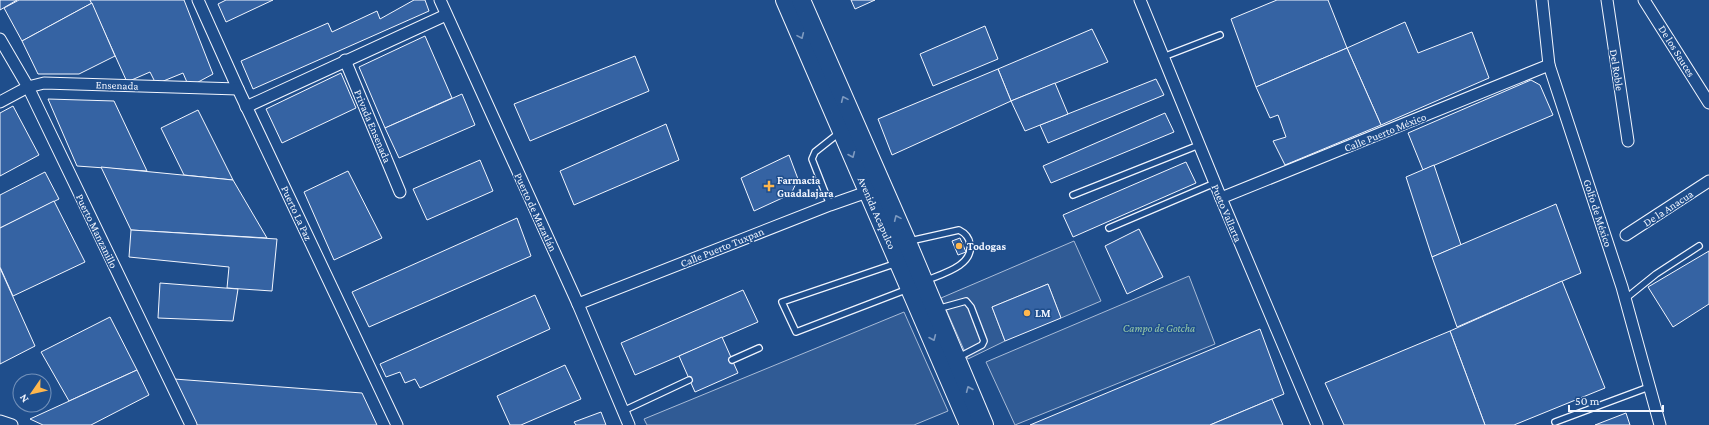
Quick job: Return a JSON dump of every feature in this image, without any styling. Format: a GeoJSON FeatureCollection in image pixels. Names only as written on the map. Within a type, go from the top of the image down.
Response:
{"type":"FeatureCollection","features":[{"type":"Feature","properties":{"kind":"main road","name":"Avenida Acapulco"},"geometry":{"type":"LineString","coordinates":[[785,0],[868,192],[899,243],[898,262],[917,285]]}},
{"type":"Feature","properties":{"kind":"main road","name":"Avenida Acapulco"},"geometry":{"type":"LineString","coordinates":[[801,0],[928,311],[950,362],[984,425]]}},
{"type":"Feature","properties":{"kind":"main road","name":"Avenida Acapulco"},"geometry":{"type":"LineString","coordinates":[[950,362],[969,425]]}},
{"type":"Feature","properties":{"kind":"street","name":"Puerto La Paz"},"geometry":{"type":"LineString","coordinates":[[198,0],[246,107],[397,425]]}},
{"type":"Feature","properties":{"kind":"street","name":"Puerto de Mazatlán"},"geometry":{"type":"LineString","coordinates":[[440,0],[578,304],[629,425]]}},
{"type":"Feature","properties":{"kind":"street","name":"Pueto Vallarta"},"geometry":{"type":"LineString","coordinates":[[1140,0],[1221,198],[1317,425]]}},
{"type":"Feature","properties":{"kind":"street","name":"Golfo de México"},"geometry":{"type":"LineString","coordinates":[[1542,0],[1549,65],[1625,299],[1660,425]]}},
{"type":"Feature","properties":{"kind":"street","name":"Del Roble"},"geometry":{"type":"LineString","coordinates":[[1607,0],[1628,141]]}},
{"type":"Feature","properties":{"kind":"street","name":"De los Sauces"},"geometry":{"type":"LineString","coordinates":[[1644,0],[1709,103]]}},
{"type":"Feature","properties":{"kind":"street"},"geometry":{"type":"LineString","coordinates":[[246,107],[345,60],[446,15]]}},
{"type":"Feature","properties":{"kind":"street","name":"Puerto Manzanillo"},"geometry":{"type":"LineString","coordinates":[[0,39],[28,87],[191,425]]}},
{"type":"Feature","properties":{"kind":"street","name":"Privada Ensenada"},"geometry":{"type":"LineString","coordinates":[[345,60],[400,192]]}},
{"type":"Feature","properties":{"kind":"street","name":"Calle Puerto México"},"geometry":{"type":"LineString","coordinates":[[1221,198],[1549,65]]}},
{"type":"Feature","properties":{"kind":"street","name":"Ensenada"},"geometry":{"type":"LineString","coordinates":[[0,102],[28,87],[44,83],[238,89]]}},
{"type":"Feature","properties":{"kind":"street","name":"De la Anacua"},"geometry":{"type":"LineString","coordinates":[[1626,234],[1709,181]]}},
{"type":"Feature","properties":{"kind":"street","name":"Calle Puerto Tuxpan"},"geometry":{"type":"LineString","coordinates":[[578,304],[830,205],[868,192]]}},
{"type":"Feature","properties":{"kind":"street"},"geometry":{"type":"LineString","coordinates":[[0,420],[12,425]]}},
{"type":"Feature","properties":{"kind":"lane"},"geometry":{"type":"LineString","coordinates":[[1163,57],[1220,35]]}},
{"type":"Feature","properties":{"kind":"lane"},"geometry":{"type":"LineString","coordinates":[[830,205],[812,159],[815,152],[842,131]]}},
{"type":"Feature","properties":{"kind":"lane"},"geometry":{"type":"LineString","coordinates":[[1073,195],[1199,145]]}},
{"type":"Feature","properties":{"kind":"lane"},"geometry":{"type":"LineString","coordinates":[[1109,228],[1215,183]]}},
{"type":"Feature","properties":{"kind":"lane"},"geometry":{"type":"LineString","coordinates":[[898,262],[782,302],[796,332],[917,285],[960,265],[971,253],[970,243],[966,233],[959,230],[899,243]]}},
{"type":"Feature","properties":{"kind":"lane"},"geometry":{"type":"LineString","coordinates":[[1625,299],[1656,274],[1699,246]]}},
{"type":"Feature","properties":{"kind":"lane"},"geometry":{"type":"LineString","coordinates":[[928,311],[966,301],[971,306],[984,341],[982,345],[950,362]]}},
{"type":"Feature","properties":{"kind":"lane"},"geometry":{"type":"LineString","coordinates":[[732,360],[759,348]]}},
{"type":"Feature","properties":{"kind":"lane"},"geometry":{"type":"LineString","coordinates":[[623,411],[689,380]]}},
{"type":"Feature","properties":{"kind":"lane"},"geometry":{"type":"LineString","coordinates":[[1555,422],[1649,388]]}},
{"type":"Feature","properties":{"kind":"shaded area"},"geometry":{"type":"Polygon","coordinates":[[[1074,241],[1101,301],[1061,318],[1048,284],[992,307],[1005,341],[968,359],[941,298],[1074,241]]]}},
{"type":"Feature","properties":{"kind":"shaded area","name":"Campo de Gotcha"},"geometry":{"type":"Polygon","coordinates":[[[1189,276],[1215,344],[1015,425],[986,362],[1189,276]]]}},
{"type":"Feature","properties":{"kind":"shaded area"},"geometry":{"type":"Polygon","coordinates":[[[904,312],[948,411],[914,425],[647,425],[644,419],[904,312]]]}},
{"type":"Feature","properties":{"kind":"building"},"geometry":{"type":"Polygon","coordinates":[[[0,0],[17,0],[0,10],[0,0]]]}},
{"type":"Feature","properties":{"kind":"building"},"geometry":{"type":"Polygon","coordinates":[[[19,0],[90,0],[92,3],[22,41],[4,8],[19,0]]]}},
{"type":"Feature","properties":{"kind":"building"},"geometry":{"type":"Polygon","coordinates":[[[90,0],[184,0],[213,74],[189,87],[183,73],[156,84],[150,72],[127,82],[90,0]]]}},
{"type":"Feature","properties":{"kind":"building"},"geometry":{"type":"Polygon","coordinates":[[[226,0],[273,0],[226,22],[218,4],[226,0]]]}},
{"type":"Feature","properties":{"kind":"building"},"geometry":{"type":"Polygon","coordinates":[[[414,0],[425,0],[429,11],[253,89],[241,61],[328,23],[332,32],[377,11],[380,19],[414,0]]]}},
{"type":"Feature","properties":{"kind":"building"},"geometry":{"type":"Polygon","coordinates":[[[851,0],[875,0],[855,9],[851,0]]]}},
{"type":"Feature","properties":{"kind":"building"},"geometry":{"type":"Polygon","coordinates":[[[1277,0],[1328,0],[1347,48],[1256,87],[1231,19],[1277,0]]]}},
{"type":"Feature","properties":{"kind":"building"},"geometry":{"type":"Polygon","coordinates":[[[92,3],[115,56],[79,74],[38,74],[22,41],[92,3]]]}},
{"type":"Feature","properties":{"kind":"building"},"geometry":{"type":"Polygon","coordinates":[[[1405,22],[1418,53],[1472,32],[1489,78],[1381,125],[1347,48],[1405,22]]]}},
{"type":"Feature","properties":{"kind":"building"},"geometry":{"type":"Polygon","coordinates":[[[985,26],[998,59],[933,86],[920,54],[985,26]]]}},
{"type":"Feature","properties":{"kind":"building"},"geometry":{"type":"Polygon","coordinates":[[[1092,29],[1108,62],[1011,101],[998,69],[1092,29]]]}},
{"type":"Feature","properties":{"kind":"building"},"geometry":{"type":"Polygon","coordinates":[[[425,36],[452,98],[385,128],[359,67],[425,36]]]}},
{"type":"Feature","properties":{"kind":"building"},"geometry":{"type":"Polygon","coordinates":[[[1347,48],[1381,125],[1285,165],[1273,141],[1286,137],[1278,115],[1270,118],[1256,87],[1347,48]]]}},
{"type":"Feature","properties":{"kind":"building"},"geometry":{"type":"Polygon","coordinates":[[[635,56],[649,91],[530,141],[514,104],[635,56]]]}},
{"type":"Feature","properties":{"kind":"building"},"geometry":{"type":"Polygon","coordinates":[[[998,69],[1011,101],[892,155],[878,119],[998,69]]]}},
{"type":"Feature","properties":{"kind":"building"},"geometry":{"type":"Polygon","coordinates":[[[341,73],[356,108],[282,143],[266,109],[341,73]]]}},
{"type":"Feature","properties":{"kind":"building"},"geometry":{"type":"Polygon","coordinates":[[[1156,79],[1164,95],[1048,143],[1040,125],[1156,79]]]}},
{"type":"Feature","properties":{"kind":"building"},"geometry":{"type":"Polygon","coordinates":[[[1531,80],[1540,85],[1553,115],[1423,170],[1408,133],[1531,80]]]}},
{"type":"Feature","properties":{"kind":"building"},"geometry":{"type":"Polygon","coordinates":[[[1055,83],[1068,114],[1025,131],[1011,101],[1055,83]]]}},
{"type":"Feature","properties":{"kind":"building"},"geometry":{"type":"Polygon","coordinates":[[[462,94],[475,125],[399,158],[385,128],[462,94]]]}},
{"type":"Feature","properties":{"kind":"building"},"geometry":{"type":"Polygon","coordinates":[[[48,99],[114,101],[147,171],[77,166],[48,99]]]}},
{"type":"Feature","properties":{"kind":"building"},"geometry":{"type":"Polygon","coordinates":[[[13,106],[39,155],[0,176],[0,113],[13,106]]]}},
{"type":"Feature","properties":{"kind":"building"},"geometry":{"type":"Polygon","coordinates":[[[198,110],[233,180],[184,175],[161,128],[198,110]]]}},
{"type":"Feature","properties":{"kind":"building"},"geometry":{"type":"Polygon","coordinates":[[[1165,113],[1174,132],[1051,183],[1043,166],[1165,113]]]}},
{"type":"Feature","properties":{"kind":"building"},"geometry":{"type":"Polygon","coordinates":[[[666,124],[679,160],[574,205],[560,171],[666,124]]]}},
{"type":"Feature","properties":{"kind":"building","name":"Farmacia Guadalajara"},"geometry":{"type":"Polygon","coordinates":[[[789,155],[798,179],[791,194],[754,211],[741,178],[789,155]]]}},
{"type":"Feature","properties":{"kind":"building"},"geometry":{"type":"Polygon","coordinates":[[[480,160],[493,191],[427,220],[413,189],[480,160]]]}},
{"type":"Feature","properties":{"kind":"building"},"geometry":{"type":"Polygon","coordinates":[[[1186,162],[1196,183],[1073,237],[1063,215],[1186,162]]]}},
{"type":"Feature","properties":{"kind":"building"},"geometry":{"type":"Polygon","coordinates":[[[1434,165],[1461,245],[1432,257],[1406,177],[1434,165]]]}},
{"type":"Feature","properties":{"kind":"building"},"geometry":{"type":"Polygon","coordinates":[[[101,167],[233,180],[267,238],[131,230],[101,167]]]}},
{"type":"Feature","properties":{"kind":"building"},"geometry":{"type":"Polygon","coordinates":[[[348,171],[382,238],[334,260],[304,192],[348,171]]]}},
{"type":"Feature","properties":{"kind":"building"},"geometry":{"type":"Polygon","coordinates":[[[45,172],[59,199],[0,228],[0,195],[45,172]]]}},
{"type":"Feature","properties":{"kind":"building"},"geometry":{"type":"Polygon","coordinates":[[[54,201],[85,262],[13,296],[0,267],[0,228],[54,201]]]}},
{"type":"Feature","properties":{"kind":"building"},"geometry":{"type":"Polygon","coordinates":[[[1556,204],[1581,273],[1457,327],[1432,257],[1556,204]]]}},
{"type":"Feature","properties":{"kind":"building"},"geometry":{"type":"Polygon","coordinates":[[[517,218],[531,256],[369,327],[352,292],[517,218]]]}},
{"type":"Feature","properties":{"kind":"building"},"geometry":{"type":"Polygon","coordinates":[[[1139,229],[1163,277],[1127,294],[1105,246],[1139,229]]]}},
{"type":"Feature","properties":{"kind":"building"},"geometry":{"type":"Polygon","coordinates":[[[131,230],[277,239],[272,291],[227,288],[229,267],[129,257],[131,230]]]}},
{"type":"Feature","properties":{"kind":"building","name":"Todogas"},"geometry":{"type":"Polygon","coordinates":[[[960,238],[966,252],[958,255],[952,241],[960,238]]]}},
{"type":"Feature","properties":{"kind":"building"},"geometry":{"type":"Polygon","coordinates":[[[1709,251],[1709,304],[1673,327],[1648,287],[1709,251]]]}},
{"type":"Feature","properties":{"kind":"building"},"geometry":{"type":"Polygon","coordinates":[[[0,268],[35,346],[0,364],[0,268]]]}},
{"type":"Feature","properties":{"kind":"building"},"geometry":{"type":"Polygon","coordinates":[[[1562,281],[1605,388],[1514,425],[1485,425],[1450,331],[1562,281]]]}},
{"type":"Feature","properties":{"kind":"building"},"geometry":{"type":"Polygon","coordinates":[[[160,283],[238,289],[233,321],[158,318],[160,283]]]}},
{"type":"Feature","properties":{"kind":"building","name":"LM"},"geometry":{"type":"Polygon","coordinates":[[[1048,284],[1061,318],[1005,341],[992,307],[1048,284]]]}},
{"type":"Feature","properties":{"kind":"building"},"geometry":{"type":"Polygon","coordinates":[[[743,290],[758,322],[635,375],[621,343],[743,290]]]}},
{"type":"Feature","properties":{"kind":"building"},"geometry":{"type":"Polygon","coordinates":[[[535,295],[550,329],[420,388],[415,379],[405,383],[400,372],[386,377],[380,364],[535,295]]]}},
{"type":"Feature","properties":{"kind":"building"},"geometry":{"type":"Polygon","coordinates":[[[110,317],[137,370],[69,401],[41,352],[110,317]]]}},
{"type":"Feature","properties":{"kind":"building"},"geometry":{"type":"Polygon","coordinates":[[[1260,329],[1284,394],[1210,425],[1030,425],[1260,329]]]}},
{"type":"Feature","properties":{"kind":"building"},"geometry":{"type":"Polygon","coordinates":[[[1450,331],[1485,425],[1344,425],[1325,383],[1450,331]]]}},
{"type":"Feature","properties":{"kind":"building"},"geometry":{"type":"Polygon","coordinates":[[[722,337],[738,373],[695,392],[679,356],[722,337]]]}},
{"type":"Feature","properties":{"kind":"building"},"geometry":{"type":"Polygon","coordinates":[[[565,365],[581,399],[521,425],[510,425],[497,396],[565,365]]]}},
{"type":"Feature","properties":{"kind":"building"},"geometry":{"type":"Polygon","coordinates":[[[137,370],[149,395],[91,425],[43,425],[30,419],[43,413],[52,413],[52,409],[137,370]]]}},
{"type":"Feature","properties":{"kind":"building"},"geometry":{"type":"Polygon","coordinates":[[[174,379],[362,393],[377,425],[196,425],[174,379]]]}},
{"type":"Feature","properties":{"kind":"building"},"geometry":{"type":"Polygon","coordinates":[[[1272,399],[1283,425],[1210,425],[1272,399]]]}},
{"type":"Feature","properties":{"kind":"building"},"geometry":{"type":"Polygon","coordinates":[[[601,412],[606,425],[576,425],[574,422],[601,412]]]}},
{"type":"Feature","properties":{"kind":"building"},"geometry":{"type":"Polygon","coordinates":[[[1626,413],[1630,425],[1595,425],[1626,413]]]}},
{"type":"Feature","properties":{"kind":"place","name":"Farmacia Guadalajara"},"geometry":{"type":"Point","coordinates":[769,186]}},
{"type":"Feature","properties":{"kind":"place","name":"Todogas"},"geometry":{"type":"Point","coordinates":[959,246]}},
{"type":"Feature","properties":{"kind":"place","name":"LM"},"geometry":{"type":"Point","coordinates":[1027,313]}}]}
